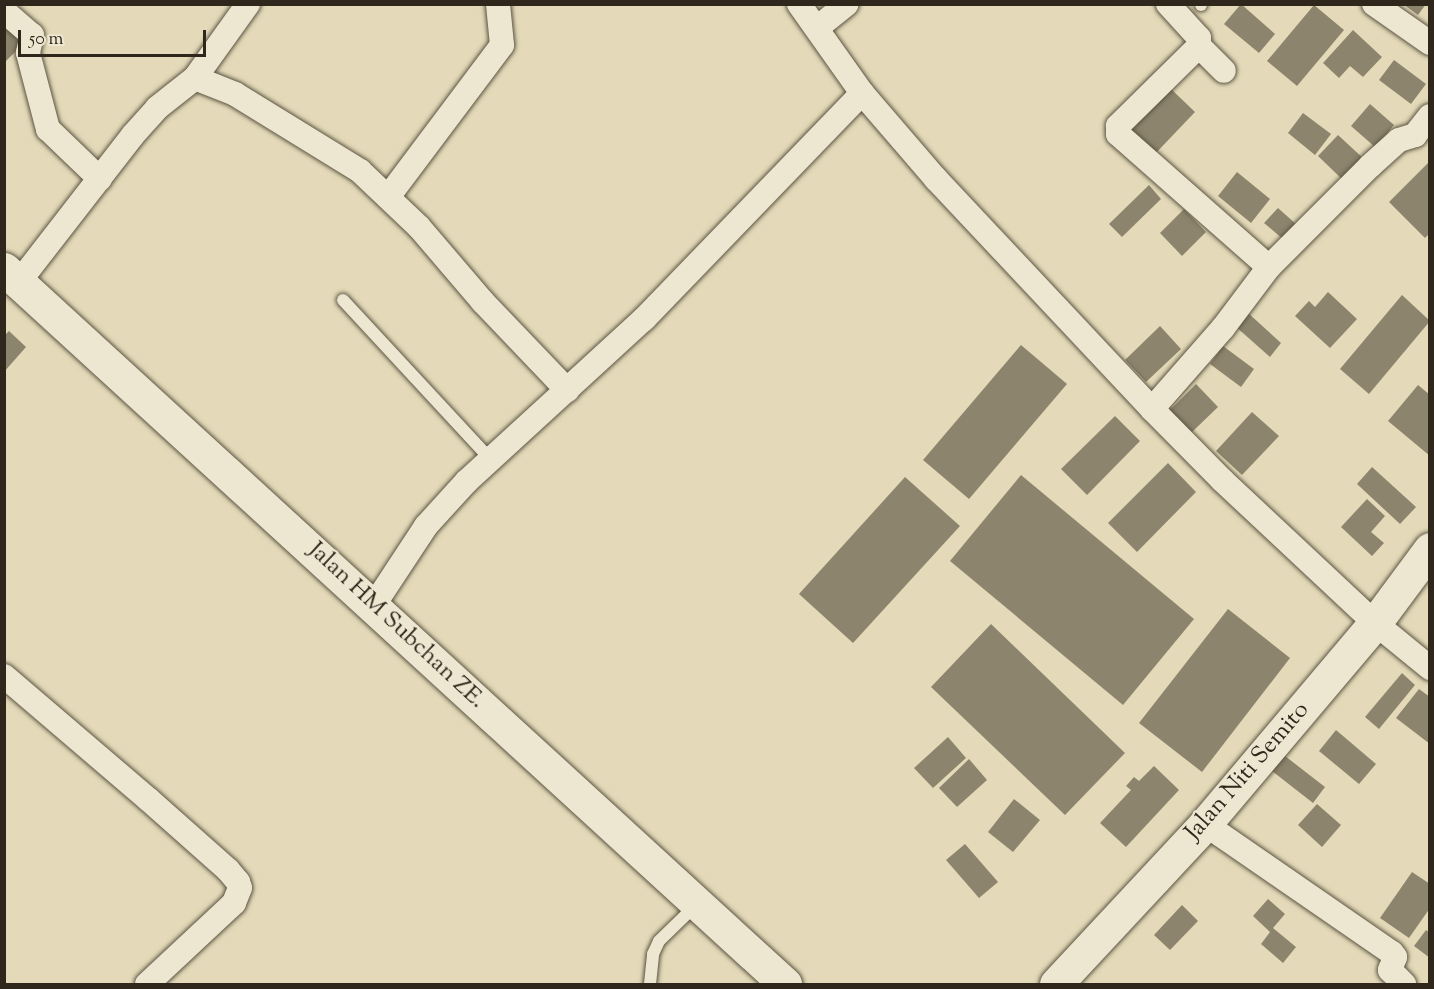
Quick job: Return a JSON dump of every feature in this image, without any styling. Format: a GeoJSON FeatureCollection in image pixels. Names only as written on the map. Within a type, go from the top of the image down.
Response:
{"type":"FeatureCollection","features":[{"type":"Feature","properties":{"kind":"main road","name":"Jalan HM Subchan ZE."},"geometry":{"type":"LineString","coordinates":[[12,275],[374,605],[432,663],[679,884],[696,904],[785,984]]}},
{"type":"Feature","properties":{"kind":"main road","name":"Jalan Niti Semito"},"geometry":{"type":"LineString","coordinates":[[1056,984],[1205,824],[1375,623],[1430,549]]}},
{"type":"Feature","properties":{"kind":"street"},"geometry":{"type":"LineString","coordinates":[[8,4],[4,10],[32,35],[28,53],[48,129],[100,179]]}},
{"type":"Feature","properties":{"kind":"street"},"geometry":{"type":"LineString","coordinates":[[12,275],[100,179],[157,108],[195,78],[248,4]]}},
{"type":"Feature","properties":{"kind":"street"},"geometry":{"type":"LineString","coordinates":[[388,197],[502,45],[498,4]]}},
{"type":"Feature","properties":{"kind":"street"},"geometry":{"type":"LineString","coordinates":[[799,4],[862,93],[936,179],[1152,409],[1223,481],[1375,623],[1430,668]]}},
{"type":"Feature","properties":{"kind":"street"},"geometry":{"type":"LineString","coordinates":[[817,28],[846,4]]}},
{"type":"Feature","properties":{"kind":"street"},"geometry":{"type":"LineString","coordinates":[[1168,4],[1199,38],[1199,46],[1224,71]]}},
{"type":"Feature","properties":{"kind":"street"},"geometry":{"type":"LineString","coordinates":[[1374,4],[1430,43]]}},
{"type":"Feature","properties":{"kind":"street"},"geometry":{"type":"LineString","coordinates":[[1199,46],[1118,126],[1118,134],[1269,267]]}},
{"type":"Feature","properties":{"kind":"street"},"geometry":{"type":"LineString","coordinates":[[195,78],[235,94],[360,171],[419,227],[483,302],[567,390]]}},
{"type":"Feature","properties":{"kind":"street"},"geometry":{"type":"LineString","coordinates":[[374,605],[426,526],[467,481],[644,319],[862,93]]}},
{"type":"Feature","properties":{"kind":"street"},"geometry":{"type":"LineString","coordinates":[[1152,409],[1223,328],[1269,267],[1370,166],[1399,140],[1415,135],[1430,116]]}},
{"type":"Feature","properties":{"kind":"street"},"geometry":{"type":"LineString","coordinates":[[4,676],[172,820],[238,882],[240,888],[234,903],[147,984]]}},
{"type":"Feature","properties":{"kind":"street"},"geometry":{"type":"LineString","coordinates":[[1205,824],[1392,953],[1395,957],[1390,970],[1404,984]]}},
{"type":"Feature","properties":{"kind":"lane"},"geometry":{"type":"LineString","coordinates":[[343,300],[491,460]]}},
{"type":"Feature","properties":{"kind":"lane"},"geometry":{"type":"LineString","coordinates":[[650,984],[652,954],[659,941],[696,904]]}},
{"type":"Feature","properties":{"kind":"building"},"geometry":{"type":"Polygon","coordinates":[[[1241,4],[1275,34],[1259,53],[1224,24],[1241,4]]]}},
{"type":"Feature","properties":{"kind":"building"},"geometry":{"type":"Polygon","coordinates":[[[1403,4],[1426,4],[1418,15],[1403,4]]]}},
{"type":"Feature","properties":{"kind":"building"},"geometry":{"type":"Polygon","coordinates":[[[1314,5],[1344,30],[1297,86],[1267,61],[1314,5]]]}},
{"type":"Feature","properties":{"kind":"building"},"geometry":{"type":"Polygon","coordinates":[[[4,24],[24,43],[4,63],[4,24]]]}},
{"type":"Feature","properties":{"kind":"building"},"geometry":{"type":"Polygon","coordinates":[[[1353,30],[1382,57],[1363,77],[1350,66],[1339,78],[1323,63],[1353,30]]]}},
{"type":"Feature","properties":{"kind":"building"},"geometry":{"type":"Polygon","coordinates":[[[1394,60],[1426,84],[1411,104],[1379,80],[1394,60]]]}},
{"type":"Feature","properties":{"kind":"building"},"geometry":{"type":"Polygon","coordinates":[[[1169,87],[1195,112],[1154,155],[1128,131],[1169,87]]]}},
{"type":"Feature","properties":{"kind":"building"},"geometry":{"type":"Polygon","coordinates":[[[1370,104],[1394,125],[1375,147],[1351,126],[1370,104]]]}},
{"type":"Feature","properties":{"kind":"building"},"geometry":{"type":"Polygon","coordinates":[[[1303,113],[1331,134],[1315,155],[1288,133],[1303,113]]]}},
{"type":"Feature","properties":{"kind":"building"},"geometry":{"type":"Polygon","coordinates":[[[1338,135],[1364,159],[1344,181],[1318,156],[1338,135]]]}},
{"type":"Feature","properties":{"kind":"building"},"geometry":{"type":"Polygon","coordinates":[[[1430,161],[1430,233],[1425,238],[1389,202],[1430,161]]]}},
{"type":"Feature","properties":{"kind":"building"},"geometry":{"type":"Polygon","coordinates":[[[1237,172],[1270,199],[1251,223],[1218,196],[1237,172]]]}},
{"type":"Feature","properties":{"kind":"building"},"geometry":{"type":"Polygon","coordinates":[[[1149,185],[1161,199],[1122,237],[1109,224],[1149,185]]]}},
{"type":"Feature","properties":{"kind":"building"},"geometry":{"type":"Polygon","coordinates":[[[1278,208],[1297,225],[1284,240],[1264,223],[1278,208]]]}},
{"type":"Feature","properties":{"kind":"building"},"geometry":{"type":"Polygon","coordinates":[[[1184,209],[1206,232],[1182,256],[1160,233],[1184,209]]]}},
{"type":"Feature","properties":{"kind":"building"},"geometry":{"type":"Polygon","coordinates":[[[1328,292],[1357,319],[1330,348],[1295,316],[1309,301],[1315,307],[1328,292]]]}},
{"type":"Feature","properties":{"kind":"building"},"geometry":{"type":"Polygon","coordinates":[[[1402,295],[1430,321],[1369,394],[1340,369],[1402,295]]]}},
{"type":"Feature","properties":{"kind":"building"},"geometry":{"type":"Polygon","coordinates":[[[1247,312],[1281,343],[1270,357],[1235,326],[1247,312]]]}},
{"type":"Feature","properties":{"kind":"building"},"geometry":{"type":"Polygon","coordinates":[[[1160,326],[1181,349],[1146,382],[1125,360],[1160,326]]]}},
{"type":"Feature","properties":{"kind":"building"},"geometry":{"type":"Polygon","coordinates":[[[9,331],[26,347],[4,372],[4,336],[9,331]]]}},
{"type":"Feature","properties":{"kind":"building"},"geometry":{"type":"Polygon","coordinates":[[[1021,345],[1067,384],[969,499],[923,460],[1021,345]]]}},
{"type":"Feature","properties":{"kind":"building"},"geometry":{"type":"Polygon","coordinates":[[[1223,346],[1254,369],[1241,387],[1210,364],[1223,346]]]}},
{"type":"Feature","properties":{"kind":"building"},"geometry":{"type":"Polygon","coordinates":[[[1196,384],[1218,407],[1191,433],[1169,411],[1196,384]]]}},
{"type":"Feature","properties":{"kind":"building"},"geometry":{"type":"Polygon","coordinates":[[[1418,385],[1430,395],[1430,456],[1388,421],[1418,385]]]}},
{"type":"Feature","properties":{"kind":"building"},"geometry":{"type":"Polygon","coordinates":[[[1252,412],[1279,436],[1242,475],[1216,451],[1252,412]]]}},
{"type":"Feature","properties":{"kind":"building"},"geometry":{"type":"Polygon","coordinates":[[[1115,416],[1140,441],[1087,495],[1061,469],[1115,416]]]}},
{"type":"Feature","properties":{"kind":"building"},"geometry":{"type":"Polygon","coordinates":[[[1168,463],[1196,492],[1137,552],[1108,523],[1168,463]]]}},
{"type":"Feature","properties":{"kind":"building"},"geometry":{"type":"Polygon","coordinates":[[[1372,467],[1416,507],[1400,524],[1357,484],[1372,467]]]}},
{"type":"Feature","properties":{"kind":"building"},"geometry":{"type":"Polygon","coordinates":[[[1021,475],[1194,619],[1123,705],[950,561],[1021,475]]]}},
{"type":"Feature","properties":{"kind":"building"},"geometry":{"type":"Polygon","coordinates":[[[905,477],[960,526],[853,643],[799,594],[905,477]]]}},
{"type":"Feature","properties":{"kind":"building"},"geometry":{"type":"Polygon","coordinates":[[[1367,499],[1385,516],[1371,532],[1384,543],[1372,556],[1341,527],[1367,499]]]}},
{"type":"Feature","properties":{"kind":"building"},"geometry":{"type":"Polygon","coordinates":[[[1228,609],[1290,658],[1202,772],[1139,723],[1228,609]]]}},
{"type":"Feature","properties":{"kind":"building"},"geometry":{"type":"Polygon","coordinates":[[[991,624],[1125,753],[1065,815],[931,687],[991,624]]]}},
{"type":"Feature","properties":{"kind":"building"},"geometry":{"type":"Polygon","coordinates":[[[1402,673],[1415,685],[1379,729],[1365,717],[1402,673]]]}},
{"type":"Feature","properties":{"kind":"building"},"geometry":{"type":"Polygon","coordinates":[[[1419,689],[1430,697],[1430,744],[1396,718],[1419,689]]]}},
{"type":"Feature","properties":{"kind":"building"},"geometry":{"type":"Polygon","coordinates":[[[1336,730],[1376,764],[1359,784],[1319,751],[1336,730]]]}},
{"type":"Feature","properties":{"kind":"building"},"geometry":{"type":"Polygon","coordinates":[[[948,737],[966,758],[933,788],[914,768],[948,737]]]}},
{"type":"Feature","properties":{"kind":"building"},"geometry":{"type":"Polygon","coordinates":[[[1285,756],[1325,787],[1313,803],[1272,771],[1285,756]]]}},
{"type":"Feature","properties":{"kind":"building"},"geometry":{"type":"Polygon","coordinates":[[[969,759],[987,780],[957,807],[939,788],[969,759]]]}},
{"type":"Feature","properties":{"kind":"building"},"geometry":{"type":"Polygon","coordinates":[[[1154,766],[1179,790],[1126,847],[1100,823],[1131,790],[1126,786],[1134,777],[1139,781],[1154,766]]]}},
{"type":"Feature","properties":{"kind":"building"},"geometry":{"type":"Polygon","coordinates":[[[1014,799],[1040,820],[1013,852],[988,832],[1014,799]]]}},
{"type":"Feature","properties":{"kind":"building"},"geometry":{"type":"Polygon","coordinates":[[[1317,804],[1341,825],[1322,847],[1298,825],[1317,804]]]}},
{"type":"Feature","properties":{"kind":"building"},"geometry":{"type":"Polygon","coordinates":[[[965,844],[998,882],[979,898],[946,860],[965,844]]]}},
{"type":"Feature","properties":{"kind":"building"},"geometry":{"type":"Polygon","coordinates":[[[1412,872],[1430,884],[1430,908],[1409,938],[1380,918],[1412,872]]]}},
{"type":"Feature","properties":{"kind":"building"},"geometry":{"type":"Polygon","coordinates":[[[1268,899],[1285,914],[1273,928],[1296,947],[1283,963],[1261,944],[1270,932],[1253,916],[1268,899]]]}},
{"type":"Feature","properties":{"kind":"building"},"geometry":{"type":"Polygon","coordinates":[[[1182,905],[1198,921],[1170,950],[1154,935],[1182,905]]]}},
{"type":"Feature","properties":{"kind":"building"},"geometry":{"type":"Polygon","coordinates":[[[1426,930],[1430,933],[1430,958],[1414,946],[1426,930]]]}}]}
